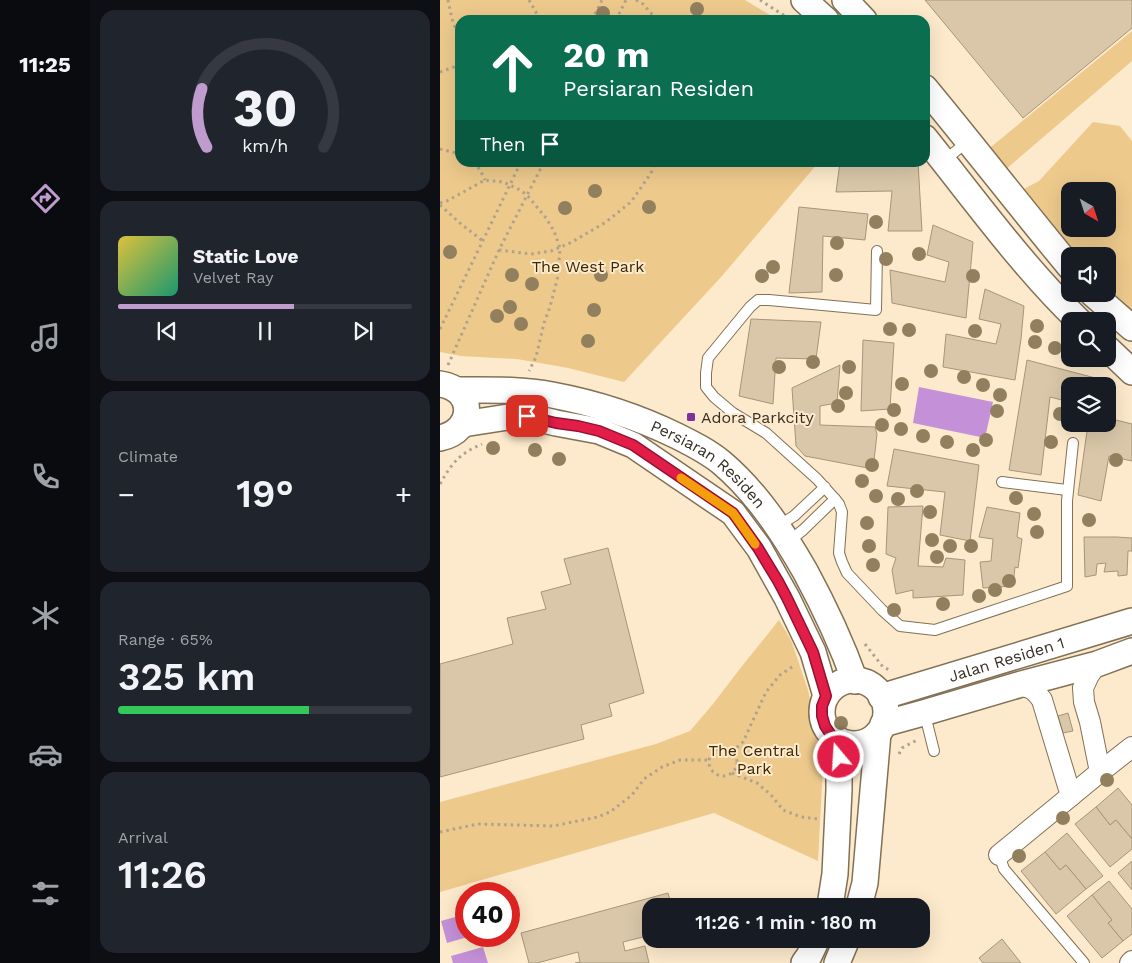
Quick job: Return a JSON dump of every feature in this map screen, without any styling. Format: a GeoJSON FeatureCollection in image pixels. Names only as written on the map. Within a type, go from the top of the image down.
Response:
{"type":"FeatureCollection","features":[{"type":"Feature","properties":{"kind":"street"},"geometry":{"type":"LineString","coordinates":[[804,0],[820,15]]}},
{"type":"Feature","properties":{"kind":"street"},"geometry":{"type":"LineString","coordinates":[[845,0],[859,15]]}},
{"type":"Feature","properties":{"kind":"street"},"geometry":{"type":"LineString","coordinates":[[930,94],[1061,256]]}},
{"type":"Feature","properties":{"kind":"street"},"geometry":{"type":"LineString","coordinates":[[930,144],[1039,279],[1070,312]]}},
{"type":"Feature","properties":{"kind":"street"},"geometry":{"type":"LineString","coordinates":[[1102,302],[1132,328]]}},
{"type":"Feature","properties":{"kind":"street"},"geometry":{"type":"LineString","coordinates":[[1116,357],[1132,372]]}},
{"type":"Feature","properties":{"kind":"street"},"geometry":{"type":"LineString","coordinates":[[448,380],[463,398],[466,406],[466,415],[448,438]]}},
{"type":"Feature","properties":{"kind":"street","name":"Persiaran Residen"},"geometry":{"type":"LineString","coordinates":[[448,380],[510,391],[551,395],[607,409],[649,423],[697,446],[721,462],[754,494],[783,534],[823,605],[844,650],[855,680]]}},
{"type":"Feature","properties":{"kind":"street","name":"Persiaran Residen"},"geometry":{"type":"LineString","coordinates":[[448,438],[527,416],[599,431],[633,445],[733,513],[758,548],[787,598],[813,652],[820,703]]}},
{"type":"Feature","properties":{"kind":"street","name":"Jalan Residen 1"},"geometry":{"type":"LineString","coordinates":[[881,697],[1132,621]]}},
{"type":"Feature","properties":{"kind":"street","name":"Jalan Residen 1"},"geometry":{"type":"LineString","coordinates":[[881,728],[1018,685],[1096,664],[1132,651]]}},
{"type":"Feature","properties":{"kind":"street"},"geometry":{"type":"LineString","coordinates":[[1096,664],[1083,688],[1084,702],[1100,772]]}},
{"type":"Feature","properties":{"kind":"street"},"geometry":{"type":"LineString","coordinates":[[831,898],[835,874],[839,790],[829,739],[831,735],[825,726],[820,703],[838,684],[855,680],[875,688],[885,706],[885,715],[881,728],[865,883],[861,898]]}},
{"type":"Feature","properties":{"kind":"street"},"geometry":{"type":"LineString","coordinates":[[1018,685],[1030,687],[1036,691],[1042,700],[1071,796]]}},
{"type":"Feature","properties":{"kind":"street"},"geometry":{"type":"LineString","coordinates":[[829,739],[850,744],[860,744],[870,740],[881,728]]}},
{"type":"Feature","properties":{"kind":"street"},"geometry":{"type":"LineString","coordinates":[[999,855],[1132,747]]}},
{"type":"Feature","properties":{"kind":"street"},"geometry":{"type":"LineString","coordinates":[[804,963],[813,948]]}},
{"type":"Feature","properties":{"kind":"street"},"geometry":{"type":"LineString","coordinates":[[837,963],[843,948]]}},
{"type":"Feature","properties":{"kind":"lane"},"geometry":{"type":"LineString","coordinates":[[944,161],[969,141]]}},
{"type":"Feature","properties":{"kind":"lane"},"geometry":{"type":"LineString","coordinates":[[877,251],[876,310],[758,300],[708,358],[706,387],[734,413],[766,433],[818,480],[840,504],[842,512],[840,553],[842,562],[848,573],[882,610],[900,626],[935,630],[1067,586],[1068,490],[1073,442]]}},
{"type":"Feature","properties":{"kind":"lane"},"geometry":{"type":"LineString","coordinates":[[1002,482],[1068,490]]}},
{"type":"Feature","properties":{"kind":"lane"},"geometry":{"type":"LineString","coordinates":[[783,534],[794,516],[825,488]]}},
{"type":"Feature","properties":{"kind":"lane"},"geometry":{"type":"LineString","coordinates":[[783,534],[804,530],[835,499]]}},
{"type":"Feature","properties":{"kind":"lane"},"geometry":{"type":"LineString","coordinates":[[924,714],[934,751]]}},
{"type":"Feature","properties":{"kind":"lane"},"geometry":{"type":"LineString","coordinates":[[999,855],[1004,869],[1084,963]]}},
{"type":"Feature","properties":{"kind":"path"},"geometry":{"type":"LineString","coordinates":[[448,0],[448,7],[455,27]]}},
{"type":"Feature","properties":{"kind":"path"},"geometry":{"type":"LineString","coordinates":[[529,0],[537,15]]}},
{"type":"Feature","properties":{"kind":"path"},"geometry":{"type":"LineString","coordinates":[[594,15],[602,0]]}},
{"type":"Feature","properties":{"kind":"path"},"geometry":{"type":"LineString","coordinates":[[618,15],[626,0]]}},
{"type":"Feature","properties":{"kind":"path"},"geometry":{"type":"LineString","coordinates":[[636,0],[643,4],[653,15]]}},
{"type":"Feature","properties":{"kind":"path"},"geometry":{"type":"LineString","coordinates":[[760,0],[783,15]]}},
{"type":"Feature","properties":{"kind":"path"},"geometry":{"type":"LineString","coordinates":[[440,72],[455,67]]}},
{"type":"Feature","properties":{"kind":"path"},"geometry":{"type":"LineString","coordinates":[[440,149],[455,153]]}},
{"type":"Feature","properties":{"kind":"path"},"geometry":{"type":"LineString","coordinates":[[478,167],[485,180]]}},
{"type":"Feature","properties":{"kind":"path"},"geometry":{"type":"LineString","coordinates":[[440,329],[519,167]]}},
{"type":"Feature","properties":{"kind":"path"},"geometry":{"type":"LineString","coordinates":[[448,380],[499,250],[541,167]]}},
{"type":"Feature","properties":{"kind":"path"},"geometry":{"type":"LineString","coordinates":[[499,250],[531,254],[551,251],[572,242],[606,222],[631,202],[654,167]]}},
{"type":"Feature","properties":{"kind":"path"},"geometry":{"type":"LineString","coordinates":[[482,241],[440,204],[485,180],[503,182],[527,195],[554,231],[560,248],[558,276],[536,357],[529,372]]}},
{"type":"Feature","properties":{"kind":"path"},"geometry":{"type":"LineString","coordinates":[[440,484],[455,460],[471,449],[486,443]]}},
{"type":"Feature","properties":{"kind":"path"},"geometry":{"type":"LineString","coordinates":[[732,752],[743,742],[766,692],[780,675],[802,660]]}},
{"type":"Feature","properties":{"kind":"path"},"geometry":{"type":"LineString","coordinates":[[820,703],[829,739]]}},
{"type":"Feature","properties":{"kind":"path"},"geometry":{"type":"LineString","coordinates":[[724,748],[732,752],[736,756],[737,765],[732,773],[724,776],[716,773],[710,766],[712,754],[724,748]]}},
{"type":"Feature","properties":{"kind":"path"},"geometry":{"type":"LineString","coordinates":[[440,832],[478,824],[553,826],[598,817],[610,812],[632,795],[644,780],[662,767],[680,760],[710,760]]}},
{"type":"Feature","properties":{"kind":"path"},"geometry":{"type":"LineString","coordinates":[[732,773],[757,783],[771,795],[783,810],[800,817],[821,820],[822,812]]}},
{"type":"Feature","properties":{"kind":"green space","name":"The West Park"},"geometry":{"type":"Polygon","coordinates":[[[440,0],[745,0],[770,15],[455,15],[455,167],[815,167],[722,276],[624,382],[568,368],[517,359],[461,356],[440,352],[440,0]]]}},
{"type":"Feature","properties":{"kind":"green space"},"geometry":{"type":"Polygon","coordinates":[[[1132,31],[1132,61],[1005,170],[1020,191],[1039,181],[1093,122],[1120,126],[1132,141],[1132,314],[1116,301],[1116,247],[1065,247],[986,151],[1132,31]]]}},
{"type":"Feature","properties":{"kind":"green space","name":"The Central Park"},"geometry":{"type":"Polygon","coordinates":[[[779,620],[791,640],[808,690],[823,766],[818,861],[714,813],[475,882],[455,882],[455,888],[440,892],[440,802],[656,744],[690,731],[779,620]]]}},
{"type":"Feature","properties":{"kind":"shaded area"},"geometry":{"type":"Polygon","coordinates":[[[919,387],[993,402],[985,438],[913,423],[919,387]]]}},
{"type":"Feature","properties":{"kind":"shaded area"},"geometry":{"type":"Polygon","coordinates":[[[455,917],[455,941],[447,943],[441,921],[455,917]]]}},
{"type":"Feature","properties":{"kind":"shaded area"},"geometry":{"type":"Polygon","coordinates":[[[483,947],[488,963],[453,963],[451,956],[483,947]]]}},
{"type":"Feature","properties":{"kind":"building"},"geometry":{"type":"Polygon","coordinates":[[[925,0],[1132,0],[1132,28],[1023,118],[925,0]]]}},
{"type":"Feature","properties":{"kind":"building"},"geometry":{"type":"Polygon","coordinates":[[[839,167],[918,167],[922,231],[888,231],[892,191],[836,192],[839,167]]]}},
{"type":"Feature","properties":{"kind":"building"},"geometry":{"type":"Polygon","coordinates":[[[799,207],[868,214],[865,240],[823,236],[822,292],[789,293],[799,207]]]}},
{"type":"Feature","properties":{"kind":"building"},"geometry":{"type":"Polygon","coordinates":[[[933,225],[973,242],[966,318],[892,303],[890,270],[945,282],[949,262],[927,255],[933,225]]]}},
{"type":"Feature","properties":{"kind":"building"},"geometry":{"type":"Polygon","coordinates":[[[985,289],[1024,306],[1015,380],[943,367],[946,334],[996,344],[1001,324],[979,319],[985,289]]]}},
{"type":"Feature","properties":{"kind":"building"},"geometry":{"type":"Polygon","coordinates":[[[751,319],[821,322],[816,359],[776,358],[773,404],[739,396],[751,319]]]}},
{"type":"Feature","properties":{"kind":"building"},"geometry":{"type":"Polygon","coordinates":[[[863,340],[894,343],[890,409],[861,411],[863,340]]]}},
{"type":"Feature","properties":{"kind":"building"},"geometry":{"type":"Polygon","coordinates":[[[1027,360],[1092,377],[1061,377],[1061,400],[1050,397],[1041,475],[1009,470],[1027,360]]]}},
{"type":"Feature","properties":{"kind":"building"},"geometry":{"type":"Polygon","coordinates":[[[840,365],[837,403],[820,406],[820,425],[875,427],[877,434],[873,469],[805,456],[796,446],[792,388],[840,365]]]}},
{"type":"Feature","properties":{"kind":"building"},"geometry":{"type":"Polygon","coordinates":[[[1116,420],[1132,424],[1132,461],[1109,456],[1101,501],[1078,495],[1087,432],[1116,432],[1116,420]]]}},
{"type":"Feature","properties":{"kind":"building"},"geometry":{"type":"Polygon","coordinates":[[[894,449],[979,465],[970,541],[940,535],[945,492],[887,486],[894,449]]]}},
{"type":"Feature","properties":{"kind":"building"},"geometry":{"type":"Polygon","coordinates":[[[923,506],[918,566],[943,567],[946,558],[965,560],[963,595],[913,598],[913,590],[896,594],[892,570],[896,558],[886,554],[888,507],[923,506]]]}},
{"type":"Feature","properties":{"kind":"building"},"geometry":{"type":"Polygon","coordinates":[[[987,507],[1020,513],[1017,537],[1022,539],[1018,568],[1015,567],[1013,586],[983,588],[980,562],[991,561],[993,539],[979,537],[987,507]]]}},
{"type":"Feature","properties":{"kind":"building"},"geometry":{"type":"Polygon","coordinates":[[[1084,537],[1132,538],[1132,551],[1128,551],[1127,575],[1118,576],[1118,571],[1104,572],[1106,563],[1097,564],[1096,575],[1085,577],[1084,537]]]}},
{"type":"Feature","properties":{"kind":"building"},"geometry":{"type":"Polygon","coordinates":[[[608,548],[644,693],[609,704],[612,716],[581,725],[584,739],[440,777],[440,664],[513,644],[507,618],[546,609],[541,592],[571,584],[564,559],[608,548]]]}},
{"type":"Feature","properties":{"kind":"building"},"geometry":{"type":"Polygon","coordinates":[[[1068,713],[1073,731],[1063,733],[1058,716],[1068,713]]]}},
{"type":"Feature","properties":{"kind":"building"},"geometry":{"type":"Polygon","coordinates":[[[1118,788],[1132,805],[1132,839],[1116,820],[1110,825],[1096,807],[1118,788]]]}},
{"type":"Feature","properties":{"kind":"building"},"geometry":{"type":"Polygon","coordinates":[[[1096,807],[1110,825],[1116,820],[1132,839],[1132,849],[1110,867],[1075,824],[1096,807]]]}},
{"type":"Feature","properties":{"kind":"building"},"geometry":{"type":"Polygon","coordinates":[[[1067,833],[1103,876],[1086,889],[1066,865],[1060,870],[1045,852],[1067,833]]]}},
{"type":"Feature","properties":{"kind":"building"},"geometry":{"type":"Polygon","coordinates":[[[1045,852],[1060,870],[1066,865],[1086,889],[1056,914],[1021,871],[1045,852]]]}},
{"type":"Feature","properties":{"kind":"building"},"geometry":{"type":"Polygon","coordinates":[[[1132,861],[1132,890],[1118,873],[1132,861]]]}},
{"type":"Feature","properties":{"kind":"building"},"geometry":{"type":"Polygon","coordinates":[[[1109,881],[1132,909],[1132,934],[1123,941],[1108,923],[1112,920],[1092,895],[1109,881]]]}},
{"type":"Feature","properties":{"kind":"building"},"geometry":{"type":"Polygon","coordinates":[[[668,893],[670,898],[650,898],[668,893]]]}},
{"type":"Feature","properties":{"kind":"building"},"geometry":{"type":"Polygon","coordinates":[[[1092,895],[1112,920],[1108,923],[1123,941],[1102,958],[1067,916],[1092,895]]]}},
{"type":"Feature","properties":{"kind":"building"},"geometry":{"type":"Polygon","coordinates":[[[642,900],[642,937],[623,942],[625,951],[642,947],[645,948],[649,963],[575,963],[580,962],[578,952],[537,963],[529,963],[521,933],[642,900]]]}},
{"type":"Feature","properties":{"kind":"building"},"geometry":{"type":"Polygon","coordinates":[[[1002,939],[1021,963],[983,963],[979,958],[1002,939]]]}},
{"type":"Feature","properties":{"kind":"slow traffic"},"geometry":{"type":"LineString","coordinates":[[681,478],[733,513],[755,544]]}},
{"type":"Feature","properties":{"kind":"place","name":"Adora Parkcity"},"geometry":{"type":"Point","coordinates":[691,417]}},
{"type":"Feature","properties":{"kind":"route"},"geometry":{"type":"LineString","coordinates":[[527,416],[599,431],[633,445],[733,513],[758,548],[778,581],[813,652],[826,696],[822,706],[822,716],[825,726],[831,735],[839,741],[839,757]]}}]}
